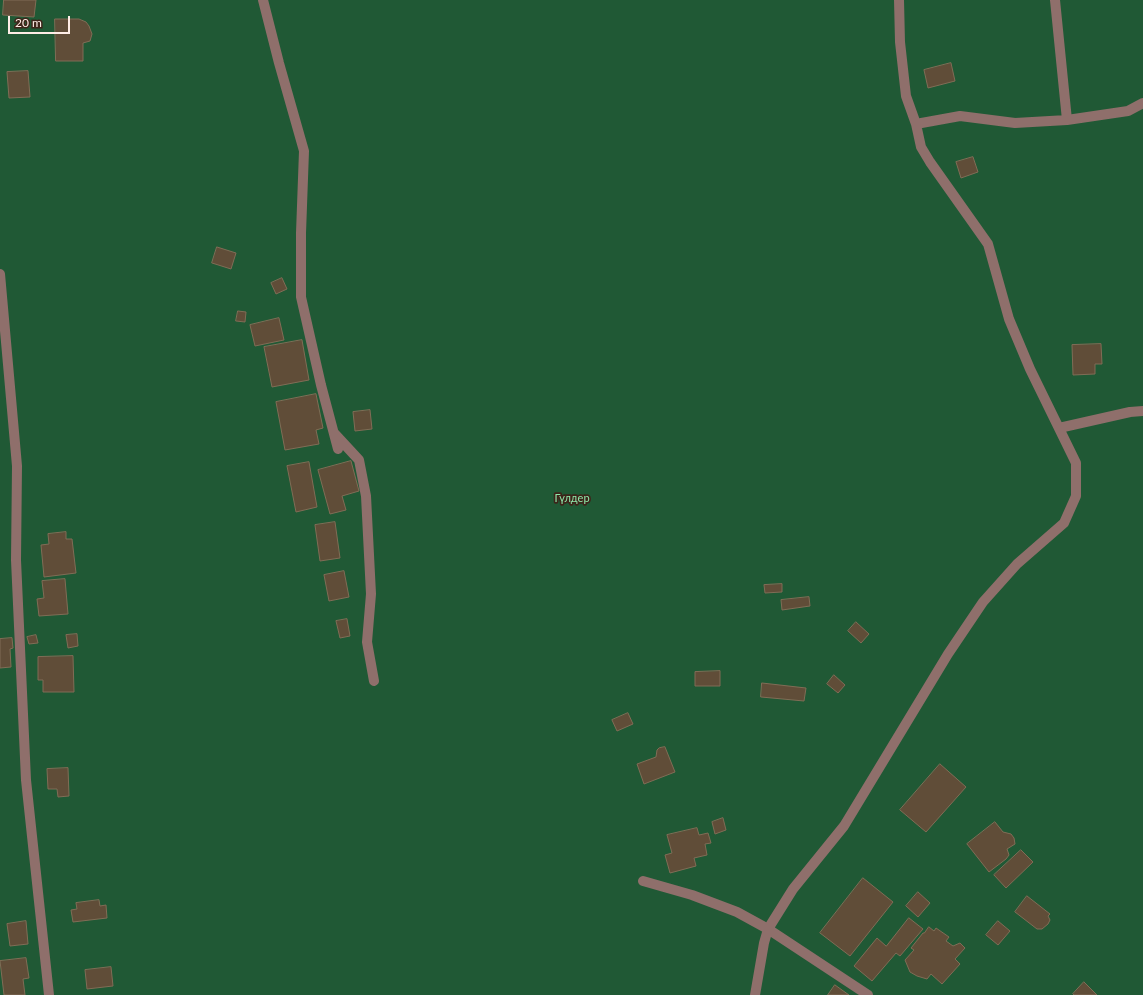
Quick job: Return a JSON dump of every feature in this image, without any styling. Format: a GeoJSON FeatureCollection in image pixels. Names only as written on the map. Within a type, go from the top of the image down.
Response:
{"type":"FeatureCollection","features":[{"type":"Feature","properties":{"kind":"street"},"geometry":{"type":"LineString","coordinates":[[263,0],[304,151],[301,233],[301,297],[321,385],[338,449]]}},
{"type":"Feature","properties":{"kind":"street"},"geometry":{"type":"LineString","coordinates":[[755,995],[764,943],[768,929],[793,889],[844,826],[948,654],[983,602],[1017,564],[1064,523],[1076,496],[1076,463],[1030,369],[1009,319],[988,244],[921,147],[916,124],[906,96],[900,42],[899,0]]}},
{"type":"Feature","properties":{"kind":"street"},"geometry":{"type":"LineString","coordinates":[[1055,0],[1067,120]]}},
{"type":"Feature","properties":{"kind":"street"},"geometry":{"type":"LineString","coordinates":[[916,124],[960,116],[1015,123],[1067,120],[1128,111],[1143,103]]}},
{"type":"Feature","properties":{"kind":"street"},"geometry":{"type":"LineString","coordinates":[[0,274],[17,466],[16,560],[26,780],[49,995]]}},
{"type":"Feature","properties":{"kind":"street"},"geometry":{"type":"LineString","coordinates":[[1059,428],[1130,412],[1143,411]]}},
{"type":"Feature","properties":{"kind":"street"},"geometry":{"type":"LineString","coordinates":[[333,432],[359,460],[366,496],[371,594],[367,642],[374,682]]}},
{"type":"Feature","properties":{"kind":"street"},"geometry":{"type":"LineString","coordinates":[[643,881],[692,895],[737,912],[768,929],[868,995]]}},
{"type":"Feature","properties":{"kind":"green space","name":"Гүлдер"},"geometry":{"type":"Polygon","coordinates":[[[0,0],[1143,0],[1143,995],[0,995],[0,0]]]}},
{"type":"Feature","properties":{"kind":"building"},"geometry":{"type":"Polygon","coordinates":[[[4,0],[36,0],[34,17],[3,15],[4,0]]]}},
{"type":"Feature","properties":{"kind":"building"},"geometry":{"type":"Polygon","coordinates":[[[55,19],[79,19],[86,22],[89,26],[92,34],[90,41],[83,43],[83,61],[56,61],[55,19]]]}},
{"type":"Feature","properties":{"kind":"building"},"geometry":{"type":"Polygon","coordinates":[[[951,63],[955,81],[928,88],[924,70],[951,63]]]}},
{"type":"Feature","properties":{"kind":"building"},"geometry":{"type":"Polygon","coordinates":[[[28,71],[30,97],[9,98],[7,72],[28,71]]]}},
{"type":"Feature","properties":{"kind":"building"},"geometry":{"type":"Polygon","coordinates":[[[973,157],[978,172],[961,178],[956,162],[973,157]]]}},
{"type":"Feature","properties":{"kind":"building"},"geometry":{"type":"Polygon","coordinates":[[[217,247],[236,253],[231,269],[212,263],[217,247]]]}},
{"type":"Feature","properties":{"kind":"building"},"geometry":{"type":"Polygon","coordinates":[[[282,278],[287,289],[276,294],[271,283],[282,278]]]}},
{"type":"Feature","properties":{"kind":"building"},"geometry":{"type":"Polygon","coordinates":[[[238,311],[246,312],[245,322],[236,321],[238,311]]]}},
{"type":"Feature","properties":{"kind":"building"},"geometry":{"type":"Polygon","coordinates":[[[279,318],[284,340],[255,346],[250,325],[279,318]]]}},
{"type":"Feature","properties":{"kind":"building"},"geometry":{"type":"Polygon","coordinates":[[[302,340],[309,380],[272,387],[264,347],[302,340]]]}},
{"type":"Feature","properties":{"kind":"building"},"geometry":{"type":"Polygon","coordinates":[[[1101,344],[1102,364],[1095,364],[1095,374],[1073,375],[1072,345],[1101,344]]]}},
{"type":"Feature","properties":{"kind":"building"},"geometry":{"type":"Polygon","coordinates":[[[316,394],[323,428],[316,430],[319,444],[285,450],[276,402],[316,394]]]}},
{"type":"Feature","properties":{"kind":"building"},"geometry":{"type":"Polygon","coordinates":[[[370,410],[372,429],[355,431],[353,412],[370,410]]]}},
{"type":"Feature","properties":{"kind":"building"},"geometry":{"type":"Polygon","coordinates":[[[351,461],[359,491],[342,496],[346,510],[330,514],[318,470],[351,461]]]}},
{"type":"Feature","properties":{"kind":"building"},"geometry":{"type":"Polygon","coordinates":[[[309,462],[317,507],[296,512],[287,466],[309,462]]]}},
{"type":"Feature","properties":{"kind":"building"},"geometry":{"type":"Polygon","coordinates":[[[335,522],[340,558],[320,561],[315,525],[335,522]]]}},
{"type":"Feature","properties":{"kind":"building"},"geometry":{"type":"Polygon","coordinates":[[[66,532],[66,539],[72,539],[76,573],[44,577],[41,545],[49,544],[48,534],[66,532]]]}},
{"type":"Feature","properties":{"kind":"building"},"geometry":{"type":"Polygon","coordinates":[[[344,571],[349,597],[329,601],[324,575],[344,571]]]}},
{"type":"Feature","properties":{"kind":"building"},"geometry":{"type":"Polygon","coordinates":[[[65,579],[68,614],[39,616],[37,599],[44,598],[42,581],[65,579]]]}},
{"type":"Feature","properties":{"kind":"building"},"geometry":{"type":"Polygon","coordinates":[[[782,584],[782,592],[765,593],[764,585],[782,584]]]}},
{"type":"Feature","properties":{"kind":"building"},"geometry":{"type":"Polygon","coordinates":[[[809,597],[810,606],[782,610],[781,600],[809,597]]]}},
{"type":"Feature","properties":{"kind":"building"},"geometry":{"type":"Polygon","coordinates":[[[347,619],[350,636],[340,638],[336,621],[347,619]]]}},
{"type":"Feature","properties":{"kind":"building"},"geometry":{"type":"Polygon","coordinates":[[[856,622],[869,634],[861,643],[848,631],[856,622]]]}},
{"type":"Feature","properties":{"kind":"building"},"geometry":{"type":"Polygon","coordinates":[[[77,634],[78,646],[68,648],[66,635],[77,634]]]}},
{"type":"Feature","properties":{"kind":"building"},"geometry":{"type":"Polygon","coordinates":[[[36,635],[38,643],[29,644],[27,637],[36,635]]]}},
{"type":"Feature","properties":{"kind":"building"},"geometry":{"type":"Polygon","coordinates":[[[12,638],[13,648],[10,649],[11,667],[0,668],[0,639],[12,638]]]}},
{"type":"Feature","properties":{"kind":"building"},"geometry":{"type":"Polygon","coordinates":[[[73,656],[74,692],[43,692],[43,680],[38,680],[38,657],[73,656]]]}},
{"type":"Feature","properties":{"kind":"building"},"geometry":{"type":"Polygon","coordinates":[[[720,671],[720,686],[695,686],[695,672],[720,671]]]}},
{"type":"Feature","properties":{"kind":"building"},"geometry":{"type":"Polygon","coordinates":[[[834,675],[845,685],[838,693],[827,684],[834,675]]]}},
{"type":"Feature","properties":{"kind":"building"},"geometry":{"type":"Polygon","coordinates":[[[762,683],[806,688],[804,701],[761,697],[762,683]]]}},
{"type":"Feature","properties":{"kind":"building"},"geometry":{"type":"Polygon","coordinates":[[[628,713],[633,724],[617,731],[612,720],[628,713]]]}},
{"type":"Feature","properties":{"kind":"building"},"geometry":{"type":"Polygon","coordinates":[[[665,747],[675,772],[644,784],[637,764],[656,757],[657,750],[665,747]]]}},
{"type":"Feature","properties":{"kind":"building"},"geometry":{"type":"Polygon","coordinates":[[[940,764],[966,787],[926,832],[900,810],[940,764]]]}},
{"type":"Feature","properties":{"kind":"building"},"geometry":{"type":"Polygon","coordinates":[[[68,768],[69,796],[58,797],[57,789],[48,789],[47,769],[68,768]]]}},
{"type":"Feature","properties":{"kind":"building"},"geometry":{"type":"Polygon","coordinates":[[[723,818],[726,830],[715,834],[712,822],[723,818]]]}},
{"type":"Feature","properties":{"kind":"building"},"geometry":{"type":"Polygon","coordinates":[[[995,822],[1003,832],[1011,834],[1014,838],[1015,844],[1007,849],[1009,855],[1006,859],[989,872],[967,844],[995,822]]]}},
{"type":"Feature","properties":{"kind":"building"},"geometry":{"type":"Polygon","coordinates":[[[697,828],[699,835],[708,833],[711,843],[705,844],[707,855],[694,858],[696,866],[670,873],[665,855],[672,853],[667,835],[697,828]]]}},
{"type":"Feature","properties":{"kind":"building"},"geometry":{"type":"Polygon","coordinates":[[[1021,850],[1033,862],[1006,888],[994,875],[1021,850]]]}},
{"type":"Feature","properties":{"kind":"building"},"geometry":{"type":"Polygon","coordinates":[[[863,878],[893,902],[850,956],[820,933],[863,878]]]}},
{"type":"Feature","properties":{"kind":"building"},"geometry":{"type":"Polygon","coordinates":[[[918,892],[930,903],[918,917],[906,906],[918,892]]]}},
{"type":"Feature","properties":{"kind":"building"},"geometry":{"type":"Polygon","coordinates":[[[1027,896],[1050,914],[1048,916],[1050,920],[1048,924],[1042,929],[1037,929],[1015,912],[1027,896]]]}},
{"type":"Feature","properties":{"kind":"building"},"geometry":{"type":"Polygon","coordinates":[[[99,900],[100,906],[106,905],[107,918],[73,922],[71,910],[77,909],[76,903],[99,900]]]}},
{"type":"Feature","properties":{"kind":"building"},"geometry":{"type":"Polygon","coordinates":[[[909,918],[923,929],[900,956],[896,953],[872,981],[854,966],[877,938],[886,946],[909,918]]]}},
{"type":"Feature","properties":{"kind":"building"},"geometry":{"type":"Polygon","coordinates":[[[26,921],[28,944],[10,946],[7,924],[26,921]]]}},
{"type":"Feature","properties":{"kind":"building"},"geometry":{"type":"Polygon","coordinates":[[[998,921],[1010,931],[998,945],[986,935],[998,921]]]}},
{"type":"Feature","properties":{"kind":"building"},"geometry":{"type":"Polygon","coordinates":[[[929,927],[934,931],[936,928],[949,937],[946,941],[953,946],[960,943],[965,948],[955,959],[960,964],[942,984],[931,974],[927,979],[910,972],[905,960],[914,950],[911,948],[929,927]]]}},
{"type":"Feature","properties":{"kind":"building"},"geometry":{"type":"Polygon","coordinates":[[[26,958],[29,978],[23,979],[25,995],[4,995],[0,961],[26,958]]]}},
{"type":"Feature","properties":{"kind":"building"},"geometry":{"type":"Polygon","coordinates":[[[111,967],[113,986],[87,989],[85,970],[111,967]]]}},
{"type":"Feature","properties":{"kind":"building"},"geometry":{"type":"Polygon","coordinates":[[[1084,982],[1097,995],[1073,994],[1084,982]]]}},
{"type":"Feature","properties":{"kind":"building"},"geometry":{"type":"Polygon","coordinates":[[[835,985],[849,995],[828,995],[835,985]]]}}]}
